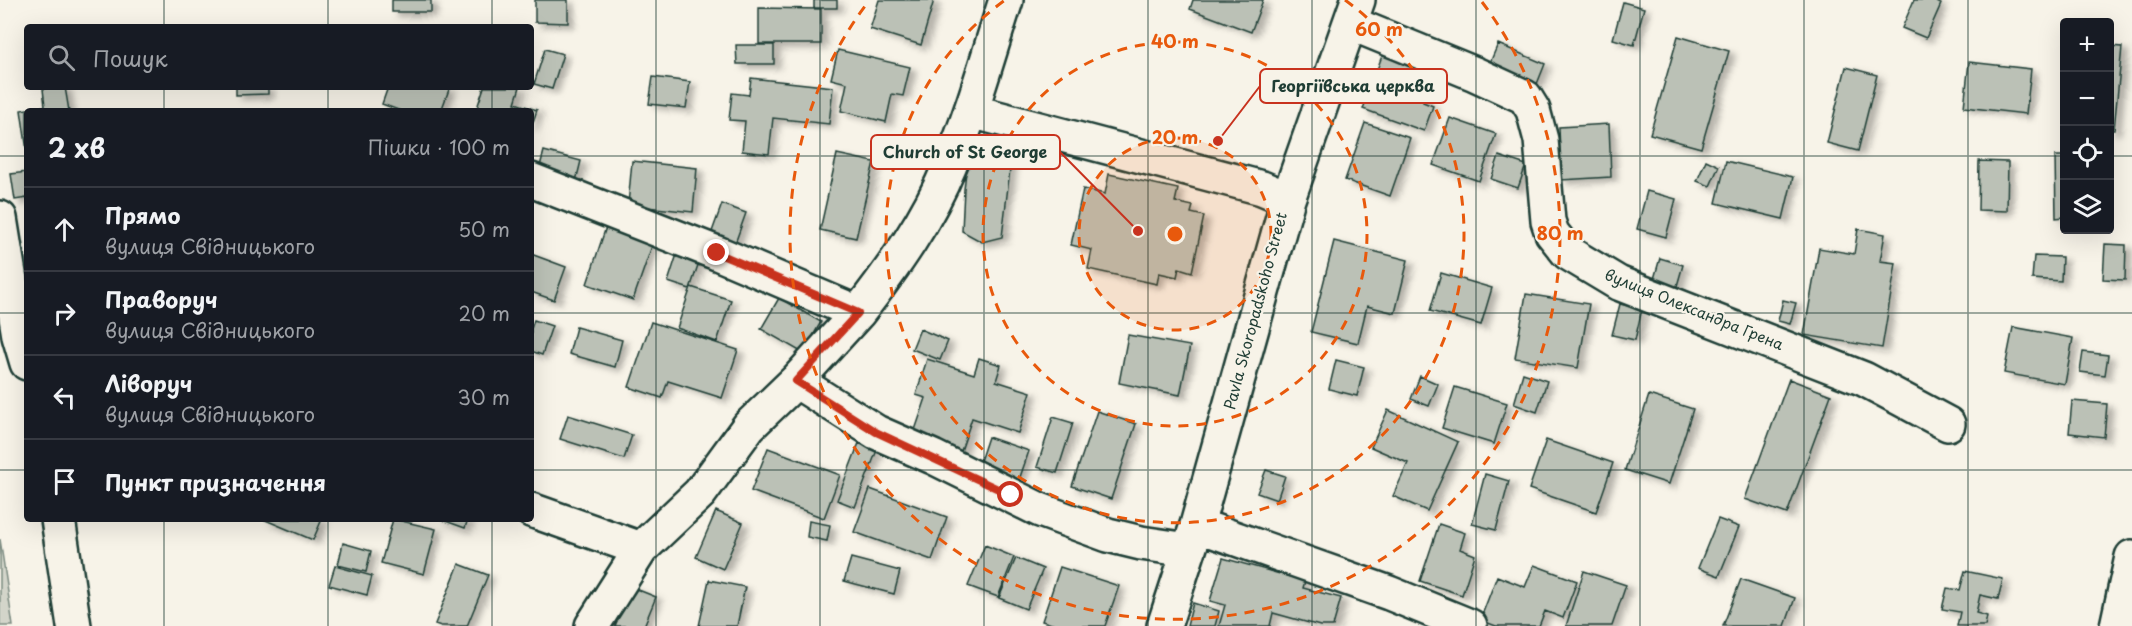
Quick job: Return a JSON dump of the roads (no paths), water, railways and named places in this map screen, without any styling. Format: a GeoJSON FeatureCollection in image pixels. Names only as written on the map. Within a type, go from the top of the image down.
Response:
{"type":"FeatureCollection","features":[{"type":"Feature","properties":{"kind":"street"},"geometry":{"type":"LineString","coordinates":[[592,626],[641,549],[700,493],[749,426],[796,381],[858,313],[896,264],[950,166],[971,111],[1006,0]]}},
{"type":"Feature","properties":{"kind":"street","name":"Pavla Skoropadskoho Street"},"geometry":{"type":"LineString","coordinates":[[1164,626],[1193,537],[1288,199],[1354,11]]}},
{"type":"Feature","properties":{"kind":"street","name":"вулиця Олександра Грена"},"geometry":{"type":"LineString","coordinates":[[1354,11],[1475,74],[1525,97],[1533,110],[1541,140],[1548,221],[1552,233],[1568,253],[1618,283],[1864,379],[1948,423]]}},
{"type":"Feature","properties":{"kind":"street"},"geometry":{"type":"LineString","coordinates":[[971,111],[1262,188],[1288,199]]}},
{"type":"Feature","properties":{"kind":"street"},"geometry":{"type":"LineString","coordinates":[[534,181],[717,253],[858,313]]}},
{"type":"Feature","properties":{"kind":"street"},"geometry":{"type":"LineString","coordinates":[[0,218],[19,336],[24,353]]}},
{"type":"Feature","properties":{"kind":"street"},"geometry":{"type":"LineString","coordinates":[[796,381],[876,432],[933,457],[1040,510],[1108,535],[1141,543],[1193,537],[1389,593],[1470,626]]}},
{"type":"Feature","properties":{"kind":"street"},"geometry":{"type":"LineString","coordinates":[[534,511],[641,549]]}},
{"type":"Feature","properties":{"kind":"street"},"geometry":{"type":"LineString","coordinates":[[58,522],[74,626]]}},
{"type":"Feature","properties":{"kind":"street"},"geometry":{"type":"LineString","coordinates":[[2117,626],[2132,557]]}},
{"type":"Feature","properties":{"kind":"place","name":"Георгіївська церква"},"geometry":{"type":"Point","coordinates":[1218,141]}},
{"type":"Feature","properties":{"kind":"place","name":"Church of St George"},"geometry":{"type":"Point","coordinates":[1138,231]}}]}
